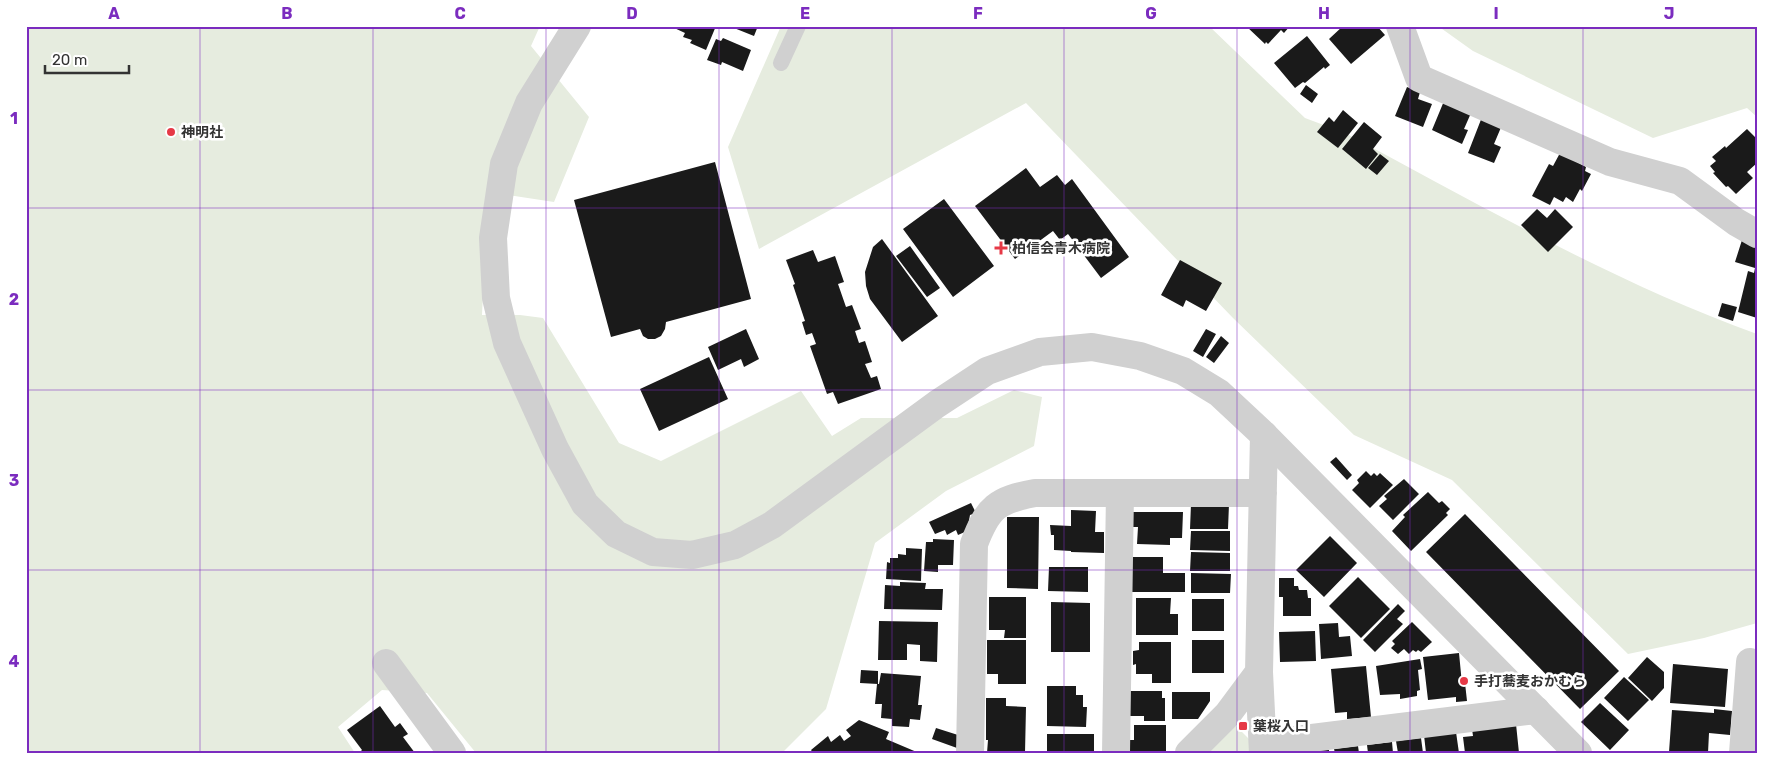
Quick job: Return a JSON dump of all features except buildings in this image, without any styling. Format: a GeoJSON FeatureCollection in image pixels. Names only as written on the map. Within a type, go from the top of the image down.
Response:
{"type":"FeatureCollection","features":[{"type":"Feature","properties":{"kind":"street"},"geometry":{"type":"LineString","coordinates":[[577,26],[529,103],[504,164],[493,238],[496,298],[507,343],[555,449],[585,504],[616,534],[653,552],[692,555],[735,545],[772,525],[938,404],[987,371],[1040,352],[1092,348],[1140,356],[1183,371],[1219,393],[1264,435],[1578,753]]}},
{"type":"Feature","properties":{"kind":"street"},"geometry":{"type":"LineString","coordinates":[[1400,26],[1419,78],[1610,162],[1680,180],[1736,222],[1757,234]]}},
{"type":"Feature","properties":{"kind":"street"},"geometry":{"type":"LineString","coordinates":[[1264,435],[1259,672],[1263,748],[1536,710]]}},
{"type":"Feature","properties":{"kind":"street"},"geometry":{"type":"LineString","coordinates":[[970,753],[974,544],[982,524],[995,507],[1012,497],[1035,493],[1263,493]]}},
{"type":"Feature","properties":{"kind":"street"},"geometry":{"type":"LineString","coordinates":[[1116,753],[1120,493]]}},
{"type":"Feature","properties":{"kind":"street"},"geometry":{"type":"LineString","coordinates":[[1743,753],[1750,662]]}},
{"type":"Feature","properties":{"kind":"street"},"geometry":{"type":"LineString","coordinates":[[386,663],[452,753]]}},
{"type":"Feature","properties":{"kind":"street"},"geometry":{"type":"LineString","coordinates":[[1189,753],[1226,715],[1259,672]]}},
{"type":"Feature","properties":{"kind":"lane"},"geometry":{"type":"LineString","coordinates":[[781,63],[798,26]]}},
{"type":"Feature","properties":{"kind":"shaded area"},"geometry":{"type":"Polygon","coordinates":[[[26,26],[540,26],[531,46],[589,117],[554,202],[488,192],[482,315],[520,315],[543,318],[619,443],[661,461],[801,391],[832,436],[861,418],[957,418],[1014,390],[1042,397],[1034,446],[946,491],[875,543],[826,709],[782,753],[476,753],[427,693],[382,690],[338,727],[355,753],[26,753],[26,26]]]}},
{"type":"Feature","properties":{"kind":"shaded area"},"geometry":{"type":"Polygon","coordinates":[[[781,26],[1209,26],[1305,118],[1345,133],[1497,215],[1599,267],[1651,291],[1757,334],[1757,623],[1704,638],[1628,654],[1452,480],[1354,435],[1233,318],[1026,103],[759,249],[728,147],[781,26]]]}},
{"type":"Feature","properties":{"kind":"shaded area"},"geometry":{"type":"Polygon","coordinates":[[[1438,26],[1757,26],[1757,117],[1747,108],[1653,138],[1473,51],[1438,26]]]}},
{"type":"Feature","properties":{"kind":"shaded area"},"geometry":{"type":"Polygon","coordinates":[[[1233,723],[1249,739],[1249,753],[1204,753],[1233,723]]]}},
{"type":"Feature","properties":{"kind":"place","name":"神明社"},"geometry":{"type":"Point","coordinates":[171,132]}},
{"type":"Feature","properties":{"kind":"place","name":"柏信会青木病院"},"geometry":{"type":"Point","coordinates":[1001,248]}},
{"type":"Feature","properties":{"kind":"place","name":"手打蕎麦おかむら"},"geometry":{"type":"Point","coordinates":[1464,681]}},
{"type":"Feature","properties":{"kind":"place","name":"葉桜入口"},"geometry":{"type":"Point","coordinates":[1243,726]}}]}
